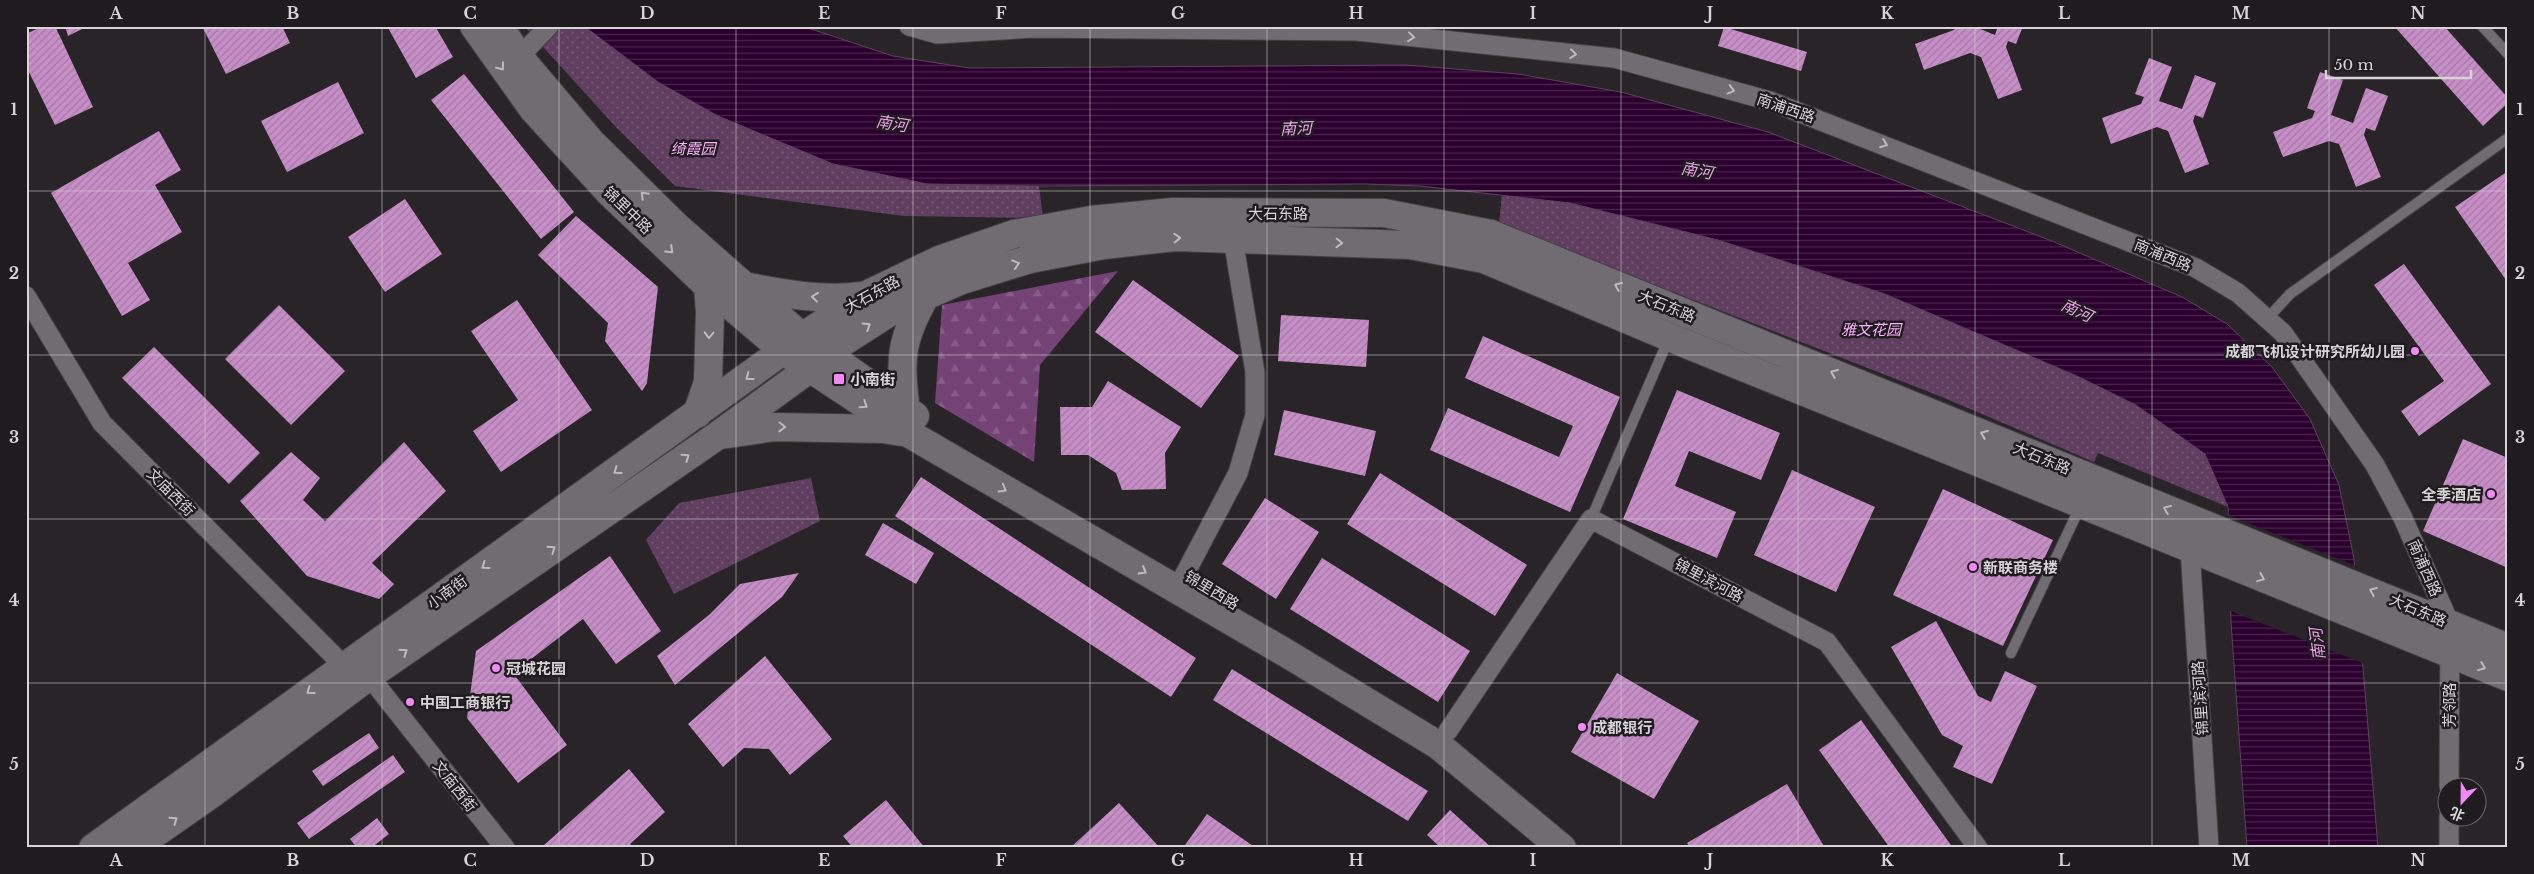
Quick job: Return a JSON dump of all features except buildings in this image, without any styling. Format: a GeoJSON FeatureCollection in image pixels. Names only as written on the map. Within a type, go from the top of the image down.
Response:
{"type":"FeatureCollection","features":[{"type":"Feature","properties":{"kind":"main road","name":"锦里中路"},"geometry":{"type":"LineString","coordinates":[[474,26],[533,109],[610,193],[708,286],[818,361]]}},
{"type":"Feature","properties":{"kind":"main road","name":"锦里中路"},"geometry":{"type":"LineString","coordinates":[[499,26],[519,57],[591,142],[675,225],[743,285],[793,344]]}},
{"type":"Feature","properties":{"kind":"main road","name":"大石东路"},"geometry":{"type":"LineString","coordinates":[[793,344],[864,296],[939,260],[1014,234],[1091,220],[1173,212],[1384,213],[1491,234],[2508,648]]}},
{"type":"Feature","properties":{"kind":"main road","name":"大石东路"},"geometry":{"type":"LineString","coordinates":[[818,361],[893,310],[962,280],[1030,259],[1104,245],[1175,237],[1410,245],[1484,259],[1669,337],[2508,677]]}},
{"type":"Feature","properties":{"kind":"main road"},"geometry":{"type":"LineString","coordinates":[[743,285],[787,294],[836,299],[864,296]]}},
{"type":"Feature","properties":{"kind":"main road"},"geometry":{"type":"LineString","coordinates":[[697,414],[708,382],[710,312],[708,286]]}},
{"type":"Feature","properties":{"kind":"main road"},"geometry":{"type":"LineString","coordinates":[[717,436],[774,426],[883,429],[907,422],[901,370],[906,338],[926,295]]}},
{"type":"Feature","properties":{"kind":"main road","name":"小南街"},"geometry":{"type":"LineString","coordinates":[[93,848],[793,344]]}},
{"type":"Feature","properties":{"kind":"main road","name":"锦里西路"},"geometry":{"type":"LineString","coordinates":[[818,361],[907,422],[1181,583],[1448,731],[1582,848]]}},
{"type":"Feature","properties":{"kind":"main road","name":"小南街"},"geometry":{"type":"LineString","coordinates":[[134,848],[210,795],[369,676],[717,436],[818,361]]}},
{"type":"Feature","properties":{"kind":"main road","name":"锦里西路"},"geometry":{"type":"LineString","coordinates":[[1181,583],[1286,653],[1438,745],[1562,848]]}},
{"type":"Feature","properties":{"kind":"street"},"geometry":{"type":"LineString","coordinates":[[519,57],[549,26]]}},
{"type":"Feature","properties":{"kind":"street","name":"南浦西路"},"geometry":{"type":"LineString","coordinates":[[909,26],[938,34],[1033,28],[1357,31],[1614,58],[1770,100],[2150,249],[2196,268],[2238,293],[2283,333],[2375,464],[2420,555],[2450,624]]}},
{"type":"Feature","properties":{"kind":"street"},"geometry":{"type":"LineString","coordinates":[[1181,583],[1238,473],[1255,415],[1254,372],[1233,239]]}},
{"type":"Feature","properties":{"kind":"street","name":"文庙西街"},"geometry":{"type":"LineString","coordinates":[[26,296],[102,423],[344,666]]}},
{"type":"Feature","properties":{"kind":"street"},"geometry":{"type":"LineString","coordinates":[[1448,731],[1591,519]]}},
{"type":"Feature","properties":{"kind":"street","name":"锦里滨河路"},"geometry":{"type":"LineString","coordinates":[[1591,519],[1827,642],[1978,848]]}},
{"type":"Feature","properties":{"kind":"street","name":"锦里滨河路"},"geometry":{"type":"LineString","coordinates":[[2190,549],[2205,847]]}},
{"type":"Feature","properties":{"kind":"street","name":"芳邻路"},"geometry":{"type":"LineString","coordinates":[[2449,776],[2448,653],[2450,624]]}},
{"type":"Feature","properties":{"kind":"street","name":"文庙西街"},"geometry":{"type":"LineString","coordinates":[[369,676],[505,848]]}},
{"type":"Feature","properties":{"kind":"street"},"geometry":{"type":"LineString","coordinates":[[2449,826],[2449,848]]}},
{"type":"Feature","properties":{"kind":"lane"},"geometry":{"type":"LineString","coordinates":[[2482,26],[2508,54]]}},
{"type":"Feature","properties":{"kind":"lane"},"geometry":{"type":"LineString","coordinates":[[2267,319],[2290,294],[2508,138]]}},
{"type":"Feature","properties":{"kind":"lane"},"geometry":{"type":"LineString","coordinates":[[1591,519],[1669,337]]}},
{"type":"Feature","properties":{"kind":"lane"},"geometry":{"type":"LineString","coordinates":[[2010,653],[2082,504]]}},
{"type":"Feature","properties":{"kind":"green space","name":"绮霞园"},"geometry":{"type":"Polygon","coordinates":[[[524,26],[584,26],[658,82],[927,184],[1039,186],[1043,218],[904,216],[675,186],[614,125],[524,26]]]}},
{"type":"Feature","properties":{"kind":"green space","name":"雅文花园"},"geometry":{"type":"Polygon","coordinates":[[[1502,194],[1570,203],[1718,240],[1885,294],[2077,376],[2136,405],[2205,454],[2228,507],[2098,453],[2094,462],[1942,397],[1499,224],[1502,194]]]}},
{"type":"Feature","properties":{"kind":"green space"},"geometry":{"type":"Polygon","coordinates":[[[1118,271],[1040,365],[1034,462],[935,403],[942,305],[1118,271]]]}},
{"type":"Feature","properties":{"kind":"green space"},"geometry":{"type":"Polygon","coordinates":[[[811,478],[820,521],[674,594],[646,540],[679,503],[811,478]]]}},
{"type":"Feature","properties":{"kind":"water","name":"南河"},"geometry":{"type":"Polygon","coordinates":[[[584,26],[802,26],[893,56],[969,68],[1406,65],[1518,74],[1621,92],[1768,132],[2052,241],[2182,297],[2227,324],[2272,367],[2310,419],[2339,485],[2354,559],[2378,848],[2247,848],[2231,622],[2228,507],[2205,454],[2136,405],[2077,376],[1885,294],[1718,240],[1570,203],[1420,186],[1365,184],[1039,186],[927,184],[833,164],[718,116],[658,82],[584,26]]]}},
{"type":"Feature","properties":{"kind":"pier"},"geometry":{"type":"Polygon","coordinates":[[[2225,514],[2357,566],[2365,664],[2228,610],[2225,514]]]}},
{"type":"Feature","properties":{"kind":"place","name":"成都飞机设计研究所幼儿园"},"geometry":{"type":"Point","coordinates":[2415,351]}},
{"type":"Feature","properties":{"kind":"place","name":"小南街"},"geometry":{"type":"Point","coordinates":[839,379]}},
{"type":"Feature","properties":{"kind":"place","name":"全季酒店"},"geometry":{"type":"Point","coordinates":[2491,494]}},
{"type":"Feature","properties":{"kind":"place","name":"新联商务楼"},"geometry":{"type":"Point","coordinates":[1973,567]}},
{"type":"Feature","properties":{"kind":"place","name":"冠城花园"},"geometry":{"type":"Point","coordinates":[496,668]}},
{"type":"Feature","properties":{"kind":"place","name":"中国工商银行"},"geometry":{"type":"Point","coordinates":[410,702]}},
{"type":"Feature","properties":{"kind":"place","name":"成都银行"},"geometry":{"type":"Point","coordinates":[1582,727]}}]}
